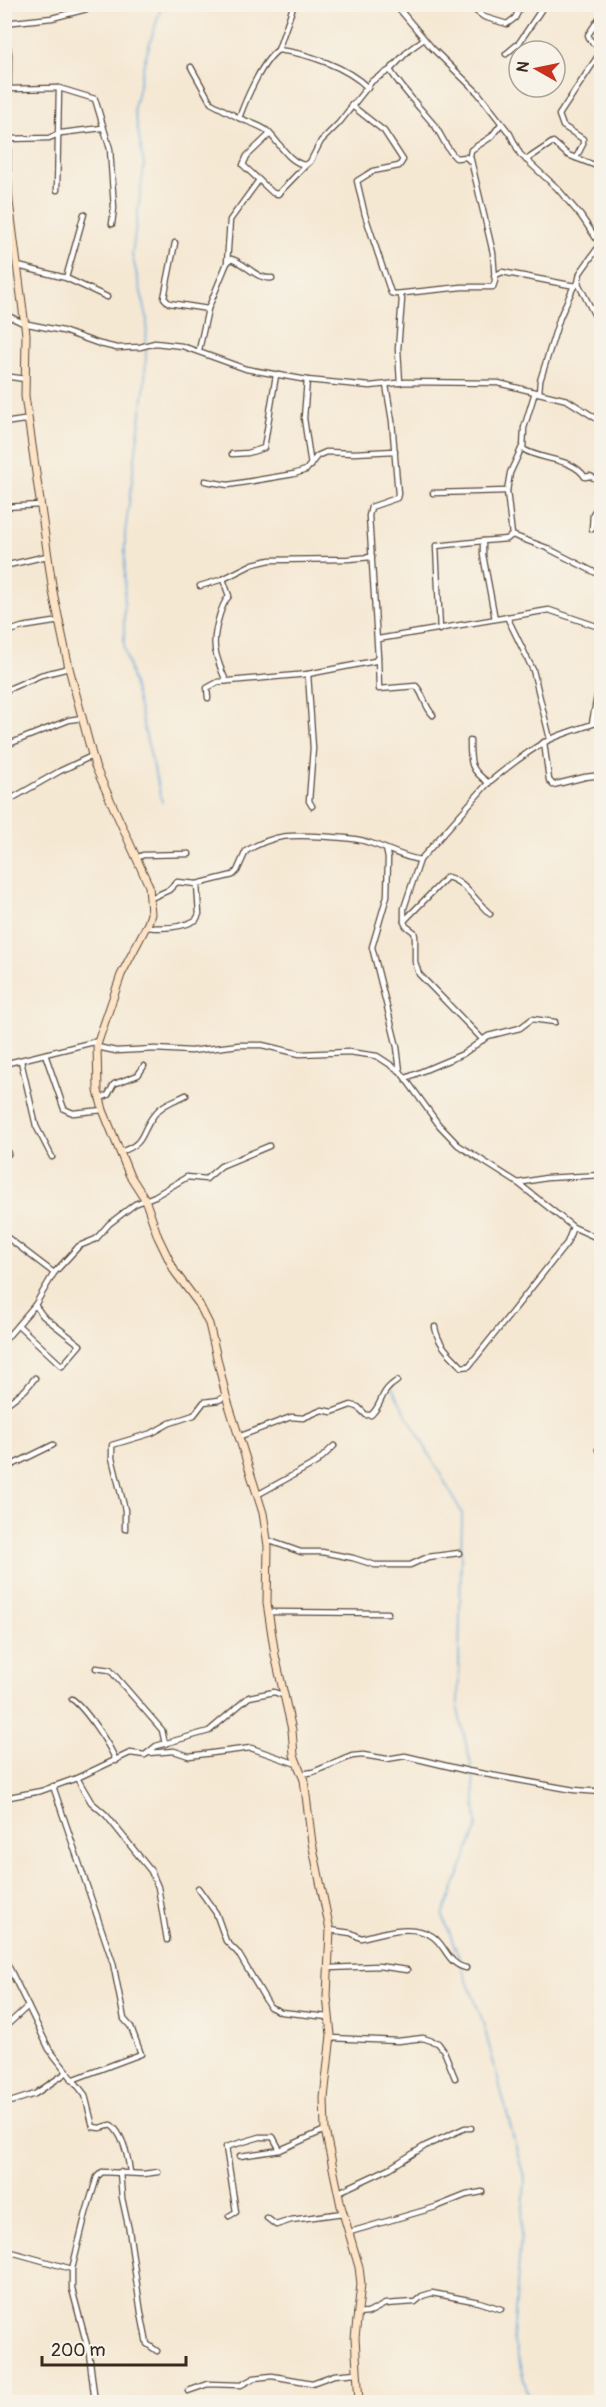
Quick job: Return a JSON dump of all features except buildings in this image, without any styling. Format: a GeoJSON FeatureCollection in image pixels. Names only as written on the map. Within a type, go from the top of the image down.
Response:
{"type":"FeatureCollection","features":[{"type":"Feature","properties":{"kind":"street"},"geometry":{"type":"LineString","coordinates":[[4,23],[52,18],[106,4]]}},
{"type":"Feature","properties":{"kind":"street"},"geometry":{"type":"LineString","coordinates":[[239,118],[265,65],[271,55],[278,50],[294,4]]}},
{"type":"Feature","properties":{"kind":"street"},"geometry":{"type":"LineString","coordinates":[[395,4],[424,39],[478,93],[510,134],[517,151],[556,188],[581,216],[601,244],[580,273],[557,327],[524,428],[522,447],[510,473],[507,491],[512,535]]}},
{"type":"Feature","properties":{"kind":"street"},"geometry":{"type":"LineString","coordinates":[[466,4],[484,17],[507,24],[515,18],[522,4]]}},
{"type":"Feature","properties":{"kind":"street"},"geometry":{"type":"LineString","coordinates":[[506,54],[519,43],[545,4]]}},
{"type":"Feature","properties":{"kind":"street"},"geometry":{"type":"LineString","coordinates":[[576,158],[583,139],[563,126],[559,115],[600,53],[600,49],[588,35],[602,14]]}},
{"type":"Feature","properties":{"kind":"street"},"geometry":{"type":"LineString","coordinates":[[4,28],[8,89],[6,102],[7,193],[26,334],[25,379],[28,422],[53,592],[69,668],[92,756],[109,801],[147,878],[151,898],[151,914],[147,927],[122,975],[98,1044],[99,1099],[129,1174],[145,1199],[158,1237],[175,1272],[199,1304],[209,1324],[226,1396],[263,1514],[267,1540],[269,1612],[292,1730],[293,1750],[302,1774],[312,1843],[330,1930],[327,1996],[330,2038],[324,2098],[325,2130],[343,2213],[360,2275],[356,2373],[359,2403]]}},
{"type":"Feature","properties":{"kind":"street"},"geometry":{"type":"LineString","coordinates":[[269,135],[243,162],[244,167],[273,193],[278,194],[310,162],[321,141],[339,123],[351,105],[374,79],[390,70],[409,50],[424,39]]}},
{"type":"Feature","properties":{"kind":"street"},"geometry":{"type":"LineString","coordinates":[[278,50],[332,64],[354,76],[368,88]]}},
{"type":"Feature","properties":{"kind":"street"},"geometry":{"type":"LineString","coordinates":[[191,67],[211,103],[265,130],[288,155],[302,165],[306,165]]}},
{"type":"Feature","properties":{"kind":"street"},"geometry":{"type":"LineString","coordinates":[[390,70],[413,102],[438,130],[451,154],[456,158],[466,157],[470,161]]}},
{"type":"Feature","properties":{"kind":"street"},"geometry":{"type":"LineString","coordinates":[[8,89],[59,88],[95,99],[102,128],[108,136],[110,149],[114,208],[112,224]]}},
{"type":"Feature","properties":{"kind":"street"},"geometry":{"type":"LineString","coordinates":[[57,190],[59,88]]}},
{"type":"Feature","properties":{"kind":"street"},"geometry":{"type":"LineString","coordinates":[[351,105],[384,131],[403,160],[399,166],[374,171],[357,181],[385,277],[391,292],[399,294],[462,287],[490,288],[495,284],[493,254],[470,161],[471,150],[491,137],[501,124]]}},
{"type":"Feature","properties":{"kind":"street"},"geometry":{"type":"LineString","coordinates":[[6,140],[57,136],[61,133],[102,128]]}},
{"type":"Feature","properties":{"kind":"street"},"geometry":{"type":"LineString","coordinates":[[526,160],[551,142],[576,158],[602,168]]}},
{"type":"Feature","properties":{"kind":"street"},"geometry":{"type":"LineString","coordinates":[[199,350],[208,309],[227,262],[230,220],[259,180]]}},
{"type":"Feature","properties":{"kind":"street"},"geometry":{"type":"LineString","coordinates":[[66,278],[84,214]]}},
{"type":"Feature","properties":{"kind":"street"},"geometry":{"type":"LineString","coordinates":[[175,243],[164,298],[169,303],[208,309]]}},
{"type":"Feature","properties":{"kind":"street"},"geometry":{"type":"LineString","coordinates":[[227,262],[231,259],[237,260],[260,277],[272,278]]}},
{"type":"Feature","properties":{"kind":"street"},"geometry":{"type":"LineString","coordinates":[[18,266],[66,278],[107,297]]}},
{"type":"Feature","properties":{"kind":"street"},"geometry":{"type":"LineString","coordinates":[[494,276],[502,272],[576,285],[597,320]]}},
{"type":"Feature","properties":{"kind":"street"},"geometry":{"type":"LineString","coordinates":[[399,294],[402,299],[398,349],[400,383]]}},
{"type":"Feature","properties":{"kind":"street"},"geometry":{"type":"LineString","coordinates":[[4,314],[23,323],[117,348],[160,343],[199,350],[246,369],[307,380],[350,385],[492,382],[567,400],[602,422]]}},
{"type":"Feature","properties":{"kind":"street"},"geometry":{"type":"LineString","coordinates":[[232,454],[248,453],[264,448],[276,375]]}},
{"type":"Feature","properties":{"kind":"street"},"geometry":{"type":"LineString","coordinates":[[4,376],[25,379]]}},
{"type":"Feature","properties":{"kind":"street"},"geometry":{"type":"LineString","coordinates":[[307,380],[304,418],[311,466]]}},
{"type":"Feature","properties":{"kind":"street"},"geometry":{"type":"LineString","coordinates":[[386,385],[398,494],[397,498],[371,507],[369,516],[378,639],[379,688],[416,686],[419,688],[426,708],[433,715]]}},
{"type":"Feature","properties":{"kind":"street"},"geometry":{"type":"LineString","coordinates":[[4,423],[24,420],[28,422]]}},
{"type":"Feature","properties":{"kind":"street"},"geometry":{"type":"LineString","coordinates":[[522,447],[539,457],[562,461],[581,471],[585,477],[590,476],[601,481]]}},
{"type":"Feature","properties":{"kind":"street"},"geometry":{"type":"LineString","coordinates":[[205,481],[228,485],[294,474],[311,466],[316,456],[326,452],[395,451]]}},
{"type":"Feature","properties":{"kind":"street"},"geometry":{"type":"LineString","coordinates":[[434,493],[507,491]]}},
{"type":"Feature","properties":{"kind":"street"},"geometry":{"type":"LineString","coordinates":[[592,529],[593,514],[602,500]]}},
{"type":"Feature","properties":{"kind":"street"},"geometry":{"type":"LineString","coordinates":[[4,507],[40,505]]}},
{"type":"Feature","properties":{"kind":"street"},"geometry":{"type":"LineString","coordinates":[[440,630],[436,546],[507,539],[512,535]]}},
{"type":"Feature","properties":{"kind":"street"},"geometry":{"type":"LineString","coordinates":[[512,535],[547,548],[602,576]]}},
{"type":"Feature","properties":{"kind":"street"},"geometry":{"type":"LineString","coordinates":[[483,541],[483,555],[495,619]]}},
{"type":"Feature","properties":{"kind":"street"},"geometry":{"type":"LineString","coordinates":[[4,566],[47,556]]}},
{"type":"Feature","properties":{"kind":"street"},"geometry":{"type":"LineString","coordinates":[[200,586],[224,579],[253,564],[270,560],[348,559],[372,556]]}},
{"type":"Feature","properties":{"kind":"street"},"geometry":{"type":"LineString","coordinates":[[224,579],[229,596],[219,613],[215,651],[226,681]]}},
{"type":"Feature","properties":{"kind":"street"},"geometry":{"type":"LineString","coordinates":[[378,639],[549,610],[602,628]]}},
{"type":"Feature","properties":{"kind":"street"},"geometry":{"type":"LineString","coordinates":[[507,617],[533,670],[550,739]]}},
{"type":"Feature","properties":{"kind":"street"},"geometry":{"type":"LineString","coordinates":[[4,633],[22,627],[60,621]]}},
{"type":"Feature","properties":{"kind":"street"},"geometry":{"type":"LineString","coordinates":[[580,628],[582,621]]}},
{"type":"Feature","properties":{"kind":"street"},"geometry":{"type":"LineString","coordinates":[[208,698],[207,688],[210,684],[308,674],[375,661],[378,657]]}},
{"type":"Feature","properties":{"kind":"street"},"geometry":{"type":"LineString","coordinates":[[4,691],[41,675],[69,668]]}},
{"type":"Feature","properties":{"kind":"street"},"geometry":{"type":"LineString","coordinates":[[592,723],[602,669]]}},
{"type":"Feature","properties":{"kind":"street"},"geometry":{"type":"LineString","coordinates":[[308,674],[313,748],[312,771],[308,782],[309,801],[312,806]]}},
{"type":"Feature","properties":{"kind":"street"},"geometry":{"type":"LineString","coordinates":[[4,746],[69,720],[82,718]]}},
{"type":"Feature","properties":{"kind":"street"},"geometry":{"type":"LineString","coordinates":[[483,1040],[419,974],[415,962],[415,936],[404,921],[405,908],[420,860],[489,783],[513,763],[550,739],[602,721]]}},
{"type":"Feature","properties":{"kind":"street"},"geometry":{"type":"LineString","coordinates":[[470,741],[472,766],[476,774],[489,783]]}},
{"type":"Feature","properties":{"kind":"street"},"geometry":{"type":"LineString","coordinates":[[544,742],[549,780],[554,786],[585,777],[602,775]]}},
{"type":"Feature","properties":{"kind":"street"},"geometry":{"type":"LineString","coordinates":[[4,803],[60,771],[92,756]]}},
{"type":"Feature","properties":{"kind":"street"},"geometry":{"type":"LineString","coordinates":[[151,898],[169,890],[177,882],[197,884],[233,875],[246,851],[280,836],[310,834],[356,839],[420,860]]}},
{"type":"Feature","properties":{"kind":"street"},"geometry":{"type":"LineString","coordinates":[[386,849],[388,858],[387,896],[372,947],[397,1047],[400,1071]]}},
{"type":"Feature","properties":{"kind":"street"},"geometry":{"type":"LineString","coordinates":[[137,858],[143,855],[189,854]]}},
{"type":"Feature","properties":{"kind":"street"},"geometry":{"type":"LineString","coordinates":[[404,921],[447,877],[452,878],[471,894],[490,914]]}},
{"type":"Feature","properties":{"kind":"street"},"geometry":{"type":"LineString","coordinates":[[147,927],[177,927],[196,920],[199,914],[197,884]]}},
{"type":"Feature","properties":{"kind":"street"},"geometry":{"type":"LineString","coordinates":[[406,1078],[463,1054],[488,1036],[520,1028],[532,1019],[555,1022]]}},
{"type":"Feature","properties":{"kind":"street"},"geometry":{"type":"LineString","coordinates":[[4,1064],[98,1044],[116,1051],[155,1049],[191,1051],[239,1045],[269,1046],[300,1054],[349,1052],[376,1056],[400,1071],[445,1132],[467,1152],[518,1183],[573,1227],[602,1240]]}},
{"type":"Feature","properties":{"kind":"street"},"geometry":{"type":"LineString","coordinates":[[45,1054],[64,1109],[73,1113],[102,1110]]}},
{"type":"Feature","properties":{"kind":"street"},"geometry":{"type":"LineString","coordinates":[[21,1061],[36,1126],[52,1157]]}},
{"type":"Feature","properties":{"kind":"street"},"geometry":{"type":"LineString","coordinates":[[99,1099],[108,1095],[114,1084],[138,1075],[144,1066]]}},
{"type":"Feature","properties":{"kind":"street"},"geometry":{"type":"LineString","coordinates":[[120,1152],[140,1142],[155,1113],[186,1095]]}},
{"type":"Feature","properties":{"kind":"street"},"geometry":{"type":"LineString","coordinates":[[4,1141],[8,1154]]}},
{"type":"Feature","properties":{"kind":"street"},"geometry":{"type":"LineString","coordinates":[[518,1183],[546,1178],[600,1175],[602,1142]]}},
{"type":"Feature","properties":{"kind":"street"},"geometry":{"type":"LineString","coordinates":[[4,1341],[35,1305],[54,1273],[73,1251],[96,1239],[109,1224],[145,1199],[165,1191],[187,1177],[206,1179],[220,1166],[269,1146]]}},
{"type":"Feature","properties":{"kind":"street"},"geometry":{"type":"LineString","coordinates":[[435,1326],[441,1346],[462,1367],[469,1366],[567,1243],[573,1227]]}},
{"type":"Feature","properties":{"kind":"street"},"geometry":{"type":"LineString","coordinates":[[4,1235],[54,1273]]}},
{"type":"Feature","properties":{"kind":"street"},"geometry":{"type":"LineString","coordinates":[[18,1325],[62,1366],[80,1345],[43,1316],[35,1305]]}},
{"type":"Feature","properties":{"kind":"street"},"geometry":{"type":"LineString","coordinates":[[4,1406],[25,1390],[35,1378]]}},
{"type":"Feature","properties":{"kind":"street"},"geometry":{"type":"LineString","coordinates":[[238,1437],[291,1417],[303,1418],[315,1411],[332,1412],[351,1405],[358,1407],[369,1416],[375,1412],[386,1388],[397,1381]]}},
{"type":"Feature","properties":{"kind":"street"},"geometry":{"type":"LineString","coordinates":[[125,1529],[125,1510],[112,1458],[112,1445],[194,1415],[204,1402],[219,1400],[226,1396]]}},
{"type":"Feature","properties":{"kind":"street"},"geometry":{"type":"LineString","coordinates":[[4,1469],[53,1445]]}},
{"type":"Feature","properties":{"kind":"street"},"geometry":{"type":"LineString","coordinates":[[257,1495],[317,1462],[334,1446]]}},
{"type":"Feature","properties":{"kind":"street"},"geometry":{"type":"LineString","coordinates":[[267,1540],[301,1551],[322,1552],[375,1565],[410,1565],[428,1557],[459,1553]]}},
{"type":"Feature","properties":{"kind":"street"},"geometry":{"type":"LineString","coordinates":[[269,1612],[388,1613]]}},
{"type":"Feature","properties":{"kind":"street"},"geometry":{"type":"LineString","coordinates":[[96,1668],[110,1670],[162,1730],[165,1744]]}},
{"type":"Feature","properties":{"kind":"street"},"geometry":{"type":"LineString","coordinates":[[148,1754],[156,1746],[209,1731],[225,1715],[249,1697],[273,1692],[285,1696]]}},
{"type":"Feature","properties":{"kind":"street"},"geometry":{"type":"LineString","coordinates":[[72,1698],[81,1705],[111,1749],[116,1761]]}},
{"type":"Feature","properties":{"kind":"street"},"geometry":{"type":"LineString","coordinates":[[4,1798],[77,1778],[130,1753],[140,1755],[174,1751],[189,1756],[251,1748],[297,1764]]}},
{"type":"Feature","properties":{"kind":"street"},"geometry":{"type":"LineString","coordinates":[[283,1758],[293,1750]]}},
{"type":"Feature","properties":{"kind":"street"},"geometry":{"type":"LineString","coordinates":[[302,1774],[313,1772],[352,1756],[363,1755],[387,1759],[405,1756],[468,1771],[574,1790],[602,1792]]}},
{"type":"Feature","properties":{"kind":"street"},"geometry":{"type":"LineString","coordinates":[[77,1778],[91,1803],[106,1815],[151,1871],[158,1887],[167,1941]]}},
{"type":"Feature","properties":{"kind":"street"},"geometry":{"type":"LineString","coordinates":[[53,1786],[113,1963],[124,2019],[131,2027],[141,2054],[72,2080]]}},
{"type":"Feature","properties":{"kind":"street"},"geometry":{"type":"LineString","coordinates":[[198,1888],[216,1913],[226,1941],[238,1953],[270,2007],[274,2010],[328,2017]]}},
{"type":"Feature","properties":{"kind":"street"},"geometry":{"type":"LineString","coordinates":[[330,1930],[351,1933],[362,1938],[383,1931],[417,1930],[432,1936],[454,1964],[466,1968]]}},
{"type":"Feature","properties":{"kind":"street"},"geometry":{"type":"LineString","coordinates":[[4,1957],[49,2049],[85,2095],[93,2127],[113,2126],[128,2155],[130,2172]]}},
{"type":"Feature","properties":{"kind":"street"},"geometry":{"type":"LineString","coordinates":[[329,1968],[378,1966],[407,1970]]}},
{"type":"Feature","properties":{"kind":"street"},"geometry":{"type":"LineString","coordinates":[[4,2028],[28,2006]]}},
{"type":"Feature","properties":{"kind":"street"},"geometry":{"type":"LineString","coordinates":[[330,2038],[399,2040],[423,2038],[438,2043],[444,2051],[455,2078]]}},
{"type":"Feature","properties":{"kind":"street"},"geometry":{"type":"LineString","coordinates":[[4,2104],[35,2094],[66,2073]]}},
{"type":"Feature","properties":{"kind":"street"},"geometry":{"type":"LineString","coordinates":[[339,2192],[390,2168],[426,2146],[465,2128],[471,2128]]}},
{"type":"Feature","properties":{"kind":"street"},"geometry":{"type":"LineString","coordinates":[[240,2156],[280,2150],[325,2130]]}},
{"type":"Feature","properties":{"kind":"street"},"geometry":{"type":"LineString","coordinates":[[229,2216],[236,2211],[226,2147],[260,2137],[273,2137],[280,2150]]}},
{"type":"Feature","properties":{"kind":"street"},"geometry":{"type":"LineString","coordinates":[[95,2403],[89,2353],[72,2289],[72,2269],[86,2213],[98,2176],[102,2172],[143,2174],[158,2172]]}},
{"type":"Feature","properties":{"kind":"street"},"geometry":{"type":"LineString","coordinates":[[120,2172],[122,2198],[147,2344],[157,2351]]}},
{"type":"Feature","properties":{"kind":"street"},"geometry":{"type":"LineString","coordinates":[[350,2232],[482,2192]]}},
{"type":"Feature","properties":{"kind":"street"},"geometry":{"type":"LineString","coordinates":[[267,2218],[276,2225],[291,2220],[343,2213]]}},
{"type":"Feature","properties":{"kind":"street"},"geometry":{"type":"LineString","coordinates":[[4,2250],[72,2269]]}},
{"type":"Feature","properties":{"kind":"street"},"geometry":{"type":"LineString","coordinates":[[357,2314],[368,2313],[385,2304],[416,2302],[422,2296],[432,2293],[501,2308]]}},
{"type":"Feature","properties":{"kind":"street"},"geometry":{"type":"LineString","coordinates":[[188,2391],[208,2384],[241,2385],[254,2378],[272,2376],[312,2383],[334,2375],[356,2373]]}},
{"type":"Feature","properties":{"kind":"waterway"},"geometry":{"type":"LineString","coordinates":[[162,4],[145,59],[134,108],[144,166],[132,255],[147,317],[145,383],[125,533],[124,647],[162,802]]}},
{"type":"Feature","properties":{"kind":"waterway"},"geometry":{"type":"LineString","coordinates":[[392,1388],[462,1513],[458,1710],[472,1769]]}},
{"type":"Feature","properties":{"kind":"waterway"},"geometry":{"type":"LineString","coordinates":[[461,1963],[443,1916],[477,1828],[473,1774]]}},
{"type":"Feature","properties":{"kind":"waterway"},"geometry":{"type":"LineString","coordinates":[[462,1968],[482,2019],[525,2181],[513,2339],[530,2402]]}}]}
